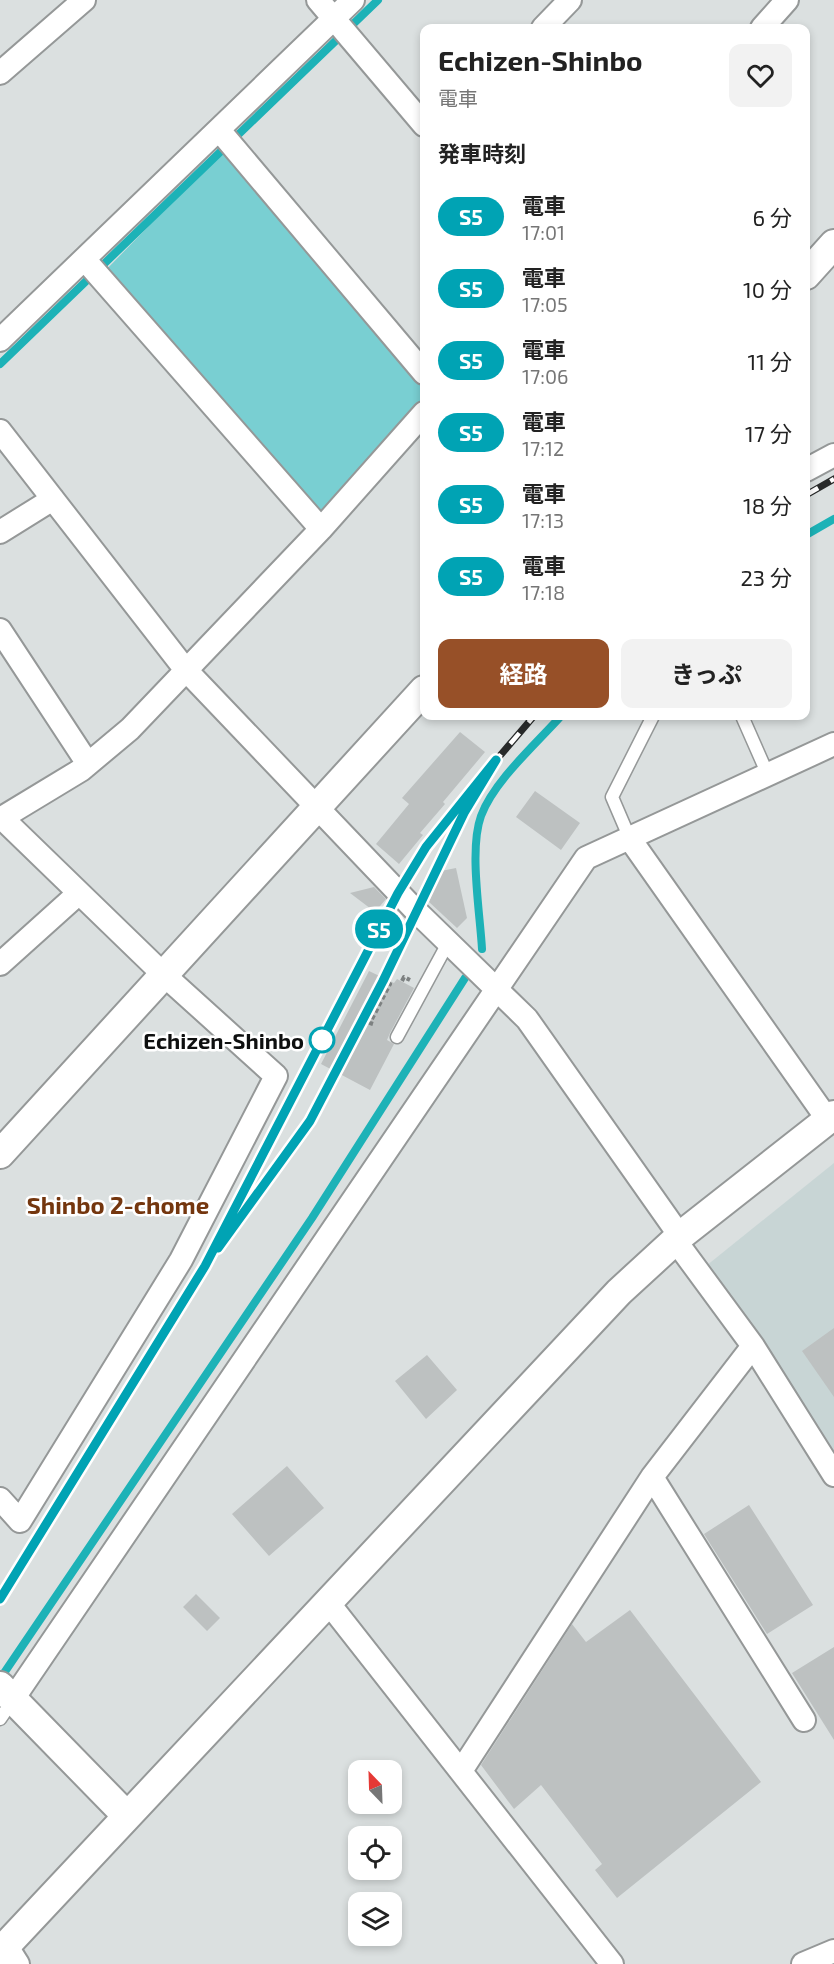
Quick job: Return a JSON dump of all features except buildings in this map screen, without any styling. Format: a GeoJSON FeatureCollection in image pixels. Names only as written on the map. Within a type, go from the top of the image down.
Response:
{"type":"FeatureCollection","features":[{"type":"Feature","properties":{"kind":"street"},"geometry":{"type":"LineString","coordinates":[[0,73],[84,0]]}},
{"type":"Feature","properties":{"kind":"street"},"geometry":{"type":"LineString","coordinates":[[318,0],[420,120]]}},
{"type":"Feature","properties":{"kind":"street"},"geometry":{"type":"LineString","coordinates":[[0,340],[353,0]]}},
{"type":"Feature","properties":{"kind":"street"},"geometry":{"type":"LineString","coordinates":[[547,24],[570,0]]}},
{"type":"Feature","properties":{"kind":"street"},"geometry":{"type":"LineString","coordinates":[[766,24],[787,0]]}},
{"type":"Feature","properties":{"kind":"street"},"geometry":{"type":"LineString","coordinates":[[219,130],[420,368]]}},
{"type":"Feature","properties":{"kind":"street"},"geometry":{"type":"LineString","coordinates":[[810,271],[834,244]]}},
{"type":"Feature","properties":{"kind":"street"},"geometry":{"type":"LineString","coordinates":[[85,260],[321,529]]}},
{"type":"Feature","properties":{"kind":"street"},"geometry":{"type":"LineString","coordinates":[[0,1499],[20,1521],[181,1260],[276,1076],[163,974],[1,819],[88,764],[130,729],[321,529],[420,418]]}},
{"type":"Feature","properties":{"kind":"street"},"geometry":{"type":"LineString","coordinates":[[0,431],[185,669],[448,943],[527,1019],[753,1346],[834,1475]]}},
{"type":"Feature","properties":{"kind":"street"},"geometry":{"type":"LineString","coordinates":[[810,468],[834,455]]}},
{"type":"Feature","properties":{"kind":"street"},"geometry":{"type":"LineString","coordinates":[[0,532],[53,499]]}},
{"type":"Feature","properties":{"kind":"street"},"geometry":{"type":"LineString","coordinates":[[0,630],[88,764]]}},
{"type":"Feature","properties":{"kind":"street"},"geometry":{"type":"LineString","coordinates":[[0,1154],[420,694]]}},
{"type":"Feature","properties":{"kind":"street"},"geometry":{"type":"LineString","coordinates":[[127,1816],[4,1701],[586,858],[834,744]]}},
{"type":"Feature","properties":{"kind":"street"},"geometry":{"type":"LineString","coordinates":[[8,1954],[127,1816],[590,1323],[678,1238],[831,1118],[630,839]]}},
{"type":"Feature","properties":{"kind":"street"},"geometry":{"type":"LineString","coordinates":[[0,964],[79,893]]}},
{"type":"Feature","properties":{"kind":"street"},"geometry":{"type":"LineString","coordinates":[[461,1771],[652,1478],[753,1346]]}},
{"type":"Feature","properties":{"kind":"street"},"geometry":{"type":"LineString","coordinates":[[652,1478],[804,1720]]}},
{"type":"Feature","properties":{"kind":"street"},"geometry":{"type":"LineString","coordinates":[[327,1601],[612,1964]]}},
{"type":"Feature","properties":{"kind":"street"},"geometry":{"type":"LineString","coordinates":[[803,1964],[834,1952]]}},
{"type":"Feature","properties":{"kind":"lane"},"geometry":{"type":"LineString","coordinates":[[630,839],[612,797],[651,720]]}},
{"type":"Feature","properties":{"kind":"lane"},"geometry":{"type":"LineString","coordinates":[[744,720],[768,775]]}},
{"type":"Feature","properties":{"kind":"lane"},"geometry":{"type":"LineString","coordinates":[[397,1037],[448,943]]}},
{"type":"Feature","properties":{"kind":"path"},"geometry":{"type":"LineString","coordinates":[[373,1024],[370,1023],[390,984],[379,979]]}},
{"type":"Feature","properties":{"kind":"shaded area"},"geometry":{"type":"Polygon","coordinates":[[[223,150],[420,370],[420,417],[325,524],[100,276],[223,150]]]}},
{"type":"Feature","properties":{"kind":"shaded area"},"geometry":{"type":"Polygon","coordinates":[[[834,1163],[834,1459],[706,1266],[834,1163]]]}},
{"type":"Feature","properties":{"kind":"waterway"},"geometry":{"type":"LineString","coordinates":[[0,364],[378,0]]}},
{"type":"Feature","properties":{"kind":"waterway"},"geometry":{"type":"LineString","coordinates":[[810,533],[834,519]]}},
{"type":"Feature","properties":{"kind":"waterway"},"geometry":{"type":"LineString","coordinates":[[482,949],[476,863],[481,816],[505,776],[557,720]]}},
{"type":"Feature","properties":{"kind":"waterway"},"geometry":{"type":"LineString","coordinates":[[0,1679],[312,1218],[465,978]]}},
{"type":"Feature","properties":{"kind":"railway"},"geometry":{"type":"LineString","coordinates":[[810,493],[834,479]]}},
{"type":"Feature","properties":{"kind":"railway"},"geometry":{"type":"LineString","coordinates":[[492,765],[531,720]]}},
{"type":"Feature","properties":{"kind":"railway"},"geometry":{"type":"LineString","coordinates":[[0,1599],[205,1266],[310,1121],[464,813],[496,760]]}},
{"type":"Feature","properties":{"kind":"railway"},"geometry":{"type":"LineString","coordinates":[[223,1231],[398,893],[426,847],[467,795]]}},
{"type":"Feature","properties":{"kind":"train","name":"S5"},"geometry":{"type":"LineString","coordinates":[[0,1599],[205,1266],[398,893],[426,847],[496,760],[464,813],[415,910],[383,981],[310,1121],[218,1248]]}},
{"type":"Feature","properties":{"kind":"place","name":"Echizen-Shinbo"},"geometry":{"type":"Point","coordinates":[322,1040]}},
{"type":"Feature","properties":{"kind":"district","name":"Shinbo 2-chome"},"geometry":{"type":"Point","coordinates":[118,1204]}}]}
